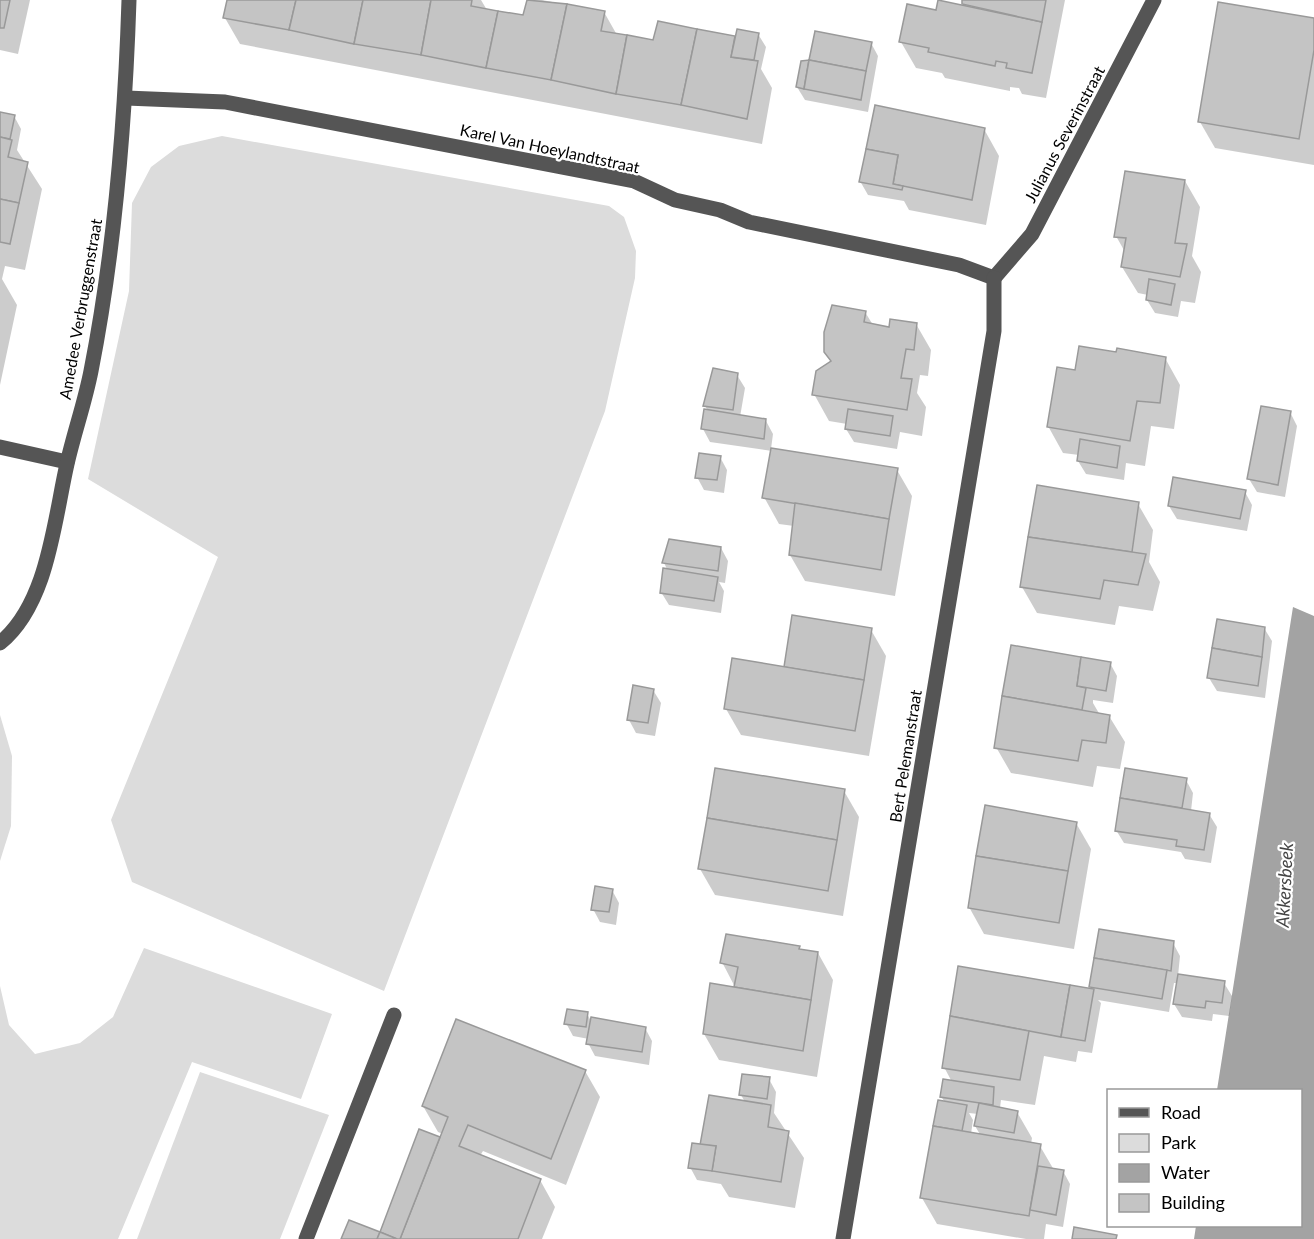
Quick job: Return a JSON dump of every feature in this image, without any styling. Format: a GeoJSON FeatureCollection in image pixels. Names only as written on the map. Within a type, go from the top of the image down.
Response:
{"type":"FeatureCollection","features":[{"type":"Feature","properties":{"kind":"street","name":"Amedee Verbruggenstraat"},"geometry":{"type":"LineString","coordinates":[[0,643],[13,633],[46,570],[67,462],[95,351],[114,228],[126,98],[129,0]]}},
{"type":"Feature","properties":{"kind":"street","name":"Julianus Severinstraat"},"geometry":{"type":"LineString","coordinates":[[994,278],[1032,234],[1154,0]]}},
{"type":"Feature","properties":{"kind":"street","name":"Karel Van Hoeylandtstraat"},"geometry":{"type":"LineString","coordinates":[[126,98],[225,102],[634,181],[675,200],[720,210],[749,222],[959,265],[994,278]]}},
{"type":"Feature","properties":{"kind":"street","name":"Bert Pelemanstraat"},"geometry":{"type":"LineString","coordinates":[[843,1239],[994,331],[994,278]]}},
{"type":"Feature","properties":{"kind":"street"},"geometry":{"type":"LineString","coordinates":[[0,447],[67,462]]}},
{"type":"Feature","properties":{"kind":"street"},"geometry":{"type":"LineString","coordinates":[[306,1239],[394,1015]]}},
{"type":"Feature","properties":{"kind":"green space"},"geometry":{"type":"Polygon","coordinates":[[[222,136],[609,206],[624,217],[636,251],[635,278],[605,411],[384,991],[132,882],[111,820],[218,557],[88,479],[129,291],[132,203],[151,167],[179,146],[222,136]]]}},
{"type":"Feature","properties":{"kind":"green space"},"geometry":{"type":"Polygon","coordinates":[[[0,715],[12,756],[11,826],[0,861],[0,715]]]}},
{"type":"Feature","properties":{"kind":"green space"},"geometry":{"type":"Polygon","coordinates":[[[144,948],[332,1014],[301,1099],[192,1062],[118,1239],[0,1239],[0,986],[9,1025],[35,1054],[80,1043],[113,1017],[144,948]]]}},
{"type":"Feature","properties":{"kind":"green space"},"geometry":{"type":"Polygon","coordinates":[[[200,1072],[329,1115],[280,1239],[137,1239],[200,1072]]]}},
{"type":"Feature","properties":{"kind":"water","name":"Akkersbeek"},"geometry":{"type":"Polygon","coordinates":[[[1293,607],[1314,616],[1314,1239],[1194,1239],[1196,1227],[1302,1227],[1302,1089],[1217,1089],[1293,607]]]}},
{"type":"Feature","properties":{"kind":"building"},"geometry":{"type":"Polygon","coordinates":[[[0,0],[10,0],[4,28],[0,28],[0,0]]]}},
{"type":"Feature","properties":{"kind":"building"},"geometry":{"type":"Polygon","coordinates":[[[227,0],[296,0],[289,30],[223,18],[227,0]]]}},
{"type":"Feature","properties":{"kind":"building"},"geometry":{"type":"Polygon","coordinates":[[[296,0],[363,0],[354,44],[289,30],[296,0]]]}},
{"type":"Feature","properties":{"kind":"building"},"geometry":{"type":"Polygon","coordinates":[[[363,0],[431,0],[421,55],[354,44],[363,0]]]}},
{"type":"Feature","properties":{"kind":"building"},"geometry":{"type":"Polygon","coordinates":[[[431,0],[472,0],[471,6],[498,11],[486,68],[421,55],[431,0]]]}},
{"type":"Feature","properties":{"kind":"building"},"geometry":{"type":"Polygon","coordinates":[[[527,0],[567,4],[551,80],[486,68],[498,11],[523,15],[527,0]]]}},
{"type":"Feature","properties":{"kind":"building"},"geometry":{"type":"Polygon","coordinates":[[[938,0],[1042,22],[1032,73],[1006,68],[1007,63],[996,61],[995,66],[928,52],[929,48],[899,42],[907,4],[936,10],[938,0]]]}},
{"type":"Feature","properties":{"kind":"building"},"geometry":{"type":"Polygon","coordinates":[[[962,0],[1046,0],[1042,22],[962,4],[962,0]]]}},
{"type":"Feature","properties":{"kind":"building"},"geometry":{"type":"Polygon","coordinates":[[[1218,2],[1314,18],[1314,50],[1299,139],[1198,122],[1218,2]]]}},
{"type":"Feature","properties":{"kind":"building"},"geometry":{"type":"Polygon","coordinates":[[[567,4],[605,11],[601,31],[627,35],[616,94],[551,80],[567,4]]]}},
{"type":"Feature","properties":{"kind":"building"},"geometry":{"type":"Polygon","coordinates":[[[658,21],[697,29],[681,105],[616,94],[627,35],[653,40],[658,21]]]}},
{"type":"Feature","properties":{"kind":"building"},"geometry":{"type":"Polygon","coordinates":[[[697,29],[735,36],[731,57],[758,61],[747,119],[681,105],[697,29]]]}},
{"type":"Feature","properties":{"kind":"building"},"geometry":{"type":"Polygon","coordinates":[[[737,29],[759,33],[754,60],[731,57],[737,29]]]}},
{"type":"Feature","properties":{"kind":"building"},"geometry":{"type":"Polygon","coordinates":[[[815,31],[872,42],[866,71],[809,60],[815,31]]]}},
{"type":"Feature","properties":{"kind":"building"},"geometry":{"type":"Polygon","coordinates":[[[809,60],[804,89],[796,87],[801,61],[809,60]]]}},
{"type":"Feature","properties":{"kind":"building"},"geometry":{"type":"Polygon","coordinates":[[[809,60],[866,71],[861,100],[804,89],[809,60]]]}},
{"type":"Feature","properties":{"kind":"building"},"geometry":{"type":"Polygon","coordinates":[[[875,105],[985,128],[972,200],[893,184],[898,155],[866,149],[875,105]]]}},
{"type":"Feature","properties":{"kind":"building"},"geometry":{"type":"Polygon","coordinates":[[[0,112],[15,115],[10,139],[0,137],[0,112]]]}},
{"type":"Feature","properties":{"kind":"building"},"geometry":{"type":"Polygon","coordinates":[[[0,137],[12,140],[8,157],[28,162],[19,203],[0,199],[0,137]]]}},
{"type":"Feature","properties":{"kind":"building"},"geometry":{"type":"Polygon","coordinates":[[[866,149],[898,155],[893,184],[903,186],[902,190],[859,182],[866,149]]]}},
{"type":"Feature","properties":{"kind":"building"},"geometry":{"type":"Polygon","coordinates":[[[1125,171],[1185,180],[1175,243],[1187,244],[1180,277],[1121,267],[1126,238],[1114,237],[1125,171]]]}},
{"type":"Feature","properties":{"kind":"building"},"geometry":{"type":"Polygon","coordinates":[[[0,199],[19,203],[10,244],[0,242],[0,199]]]}},
{"type":"Feature","properties":{"kind":"building"},"geometry":{"type":"Polygon","coordinates":[[[1149,279],[1175,284],[1171,305],[1146,300],[1149,279]]]}},
{"type":"Feature","properties":{"kind":"building"},"geometry":{"type":"Polygon","coordinates":[[[832,305],[866,311],[864,322],[889,327],[890,319],[917,323],[914,350],[906,349],[901,378],[912,379],[907,410],[812,395],[816,371],[831,361],[824,352],[824,332],[832,305]]]}},
{"type":"Feature","properties":{"kind":"building"},"geometry":{"type":"Polygon","coordinates":[[[1079,346],[1116,352],[1117,348],[1166,357],[1160,403],[1137,401],[1130,441],[1047,427],[1057,367],[1075,370],[1079,346]]]}},
{"type":"Feature","properties":{"kind":"building"},"geometry":{"type":"Polygon","coordinates":[[[713,368],[738,373],[733,410],[703,406],[713,368]]]}},
{"type":"Feature","properties":{"kind":"building"},"geometry":{"type":"Polygon","coordinates":[[[1261,406],[1291,411],[1278,485],[1247,479],[1261,406]]]}},
{"type":"Feature","properties":{"kind":"building"},"geometry":{"type":"Polygon","coordinates":[[[704,409],[766,419],[764,439],[701,429],[704,409]]]}},
{"type":"Feature","properties":{"kind":"building"},"geometry":{"type":"Polygon","coordinates":[[[848,409],[893,416],[890,436],[845,429],[848,409]]]}},
{"type":"Feature","properties":{"kind":"building"},"geometry":{"type":"Polygon","coordinates":[[[1080,439],[1120,446],[1117,468],[1077,461],[1080,439]]]}},
{"type":"Feature","properties":{"kind":"building"},"geometry":{"type":"Polygon","coordinates":[[[771,448],[898,468],[889,519],[762,498],[771,448]]]}},
{"type":"Feature","properties":{"kind":"building"},"geometry":{"type":"Polygon","coordinates":[[[699,453],[721,456],[717,480],[695,478],[699,453]]]}},
{"type":"Feature","properties":{"kind":"building"},"geometry":{"type":"Polygon","coordinates":[[[1173,477],[1246,490],[1240,519],[1168,506],[1173,477]]]}},
{"type":"Feature","properties":{"kind":"building"},"geometry":{"type":"Polygon","coordinates":[[[1037,485],[1139,502],[1132,552],[1028,537],[1037,485]]]}},
{"type":"Feature","properties":{"kind":"building"},"geometry":{"type":"Polygon","coordinates":[[[795,503],[889,519],[881,570],[789,555],[795,503]]]}},
{"type":"Feature","properties":{"kind":"building"},"geometry":{"type":"Polygon","coordinates":[[[1028,537],[1146,554],[1138,585],[1104,580],[1100,599],[1020,587],[1028,537]]]}},
{"type":"Feature","properties":{"kind":"building"},"geometry":{"type":"Polygon","coordinates":[[[669,539],[721,547],[718,571],[662,563],[669,539]]]}},
{"type":"Feature","properties":{"kind":"building"},"geometry":{"type":"Polygon","coordinates":[[[663,568],[718,577],[714,601],[660,593],[663,568]]]}},
{"type":"Feature","properties":{"kind":"building"},"geometry":{"type":"Polygon","coordinates":[[[792,615],[872,628],[864,680],[784,667],[792,615]]]}},
{"type":"Feature","properties":{"kind":"building"},"geometry":{"type":"Polygon","coordinates":[[[1217,619],[1265,627],[1262,657],[1212,648],[1217,619]]]}},
{"type":"Feature","properties":{"kind":"building"},"geometry":{"type":"Polygon","coordinates":[[[1011,645],[1081,657],[1077,686],[1086,688],[1082,710],[1002,696],[1011,645]]]}},
{"type":"Feature","properties":{"kind":"building"},"geometry":{"type":"Polygon","coordinates":[[[1212,648],[1262,657],[1258,686],[1207,678],[1212,648]]]}},
{"type":"Feature","properties":{"kind":"building"},"geometry":{"type":"Polygon","coordinates":[[[1081,657],[1111,662],[1106,691],[1077,686],[1081,657]]]}},
{"type":"Feature","properties":{"kind":"building"},"geometry":{"type":"Polygon","coordinates":[[[732,658],[864,680],[855,731],[724,709],[732,658]]]}},
{"type":"Feature","properties":{"kind":"building"},"geometry":{"type":"Polygon","coordinates":[[[633,685],[654,689],[648,723],[627,720],[633,685]]]}},
{"type":"Feature","properties":{"kind":"building"},"geometry":{"type":"Polygon","coordinates":[[[1002,696],[1110,715],[1106,743],[1082,740],[1078,761],[994,748],[1002,696]]]}},
{"type":"Feature","properties":{"kind":"building"},"geometry":{"type":"Polygon","coordinates":[[[715,768],[845,789],[837,840],[707,818],[715,768]]]}},
{"type":"Feature","properties":{"kind":"building"},"geometry":{"type":"Polygon","coordinates":[[[1125,768],[1187,778],[1182,808],[1120,798],[1125,768]]]}},
{"type":"Feature","properties":{"kind":"building"},"geometry":{"type":"Polygon","coordinates":[[[1120,798],[1210,813],[1204,850],[1176,846],[1177,840],[1115,831],[1120,798]]]}},
{"type":"Feature","properties":{"kind":"building"},"geometry":{"type":"Polygon","coordinates":[[[985,805],[1077,822],[1068,871],[976,856],[985,805]]]}},
{"type":"Feature","properties":{"kind":"building"},"geometry":{"type":"Polygon","coordinates":[[[707,818],[837,840],[828,891],[698,869],[707,818]]]}},
{"type":"Feature","properties":{"kind":"building"},"geometry":{"type":"Polygon","coordinates":[[[976,856],[1068,871],[1059,923],[968,908],[976,856]]]}},
{"type":"Feature","properties":{"kind":"building"},"geometry":{"type":"Polygon","coordinates":[[[595,886],[613,889],[609,912],[591,910],[595,886]]]}},
{"type":"Feature","properties":{"kind":"building"},"geometry":{"type":"Polygon","coordinates":[[[1099,929],[1174,941],[1171,971],[1094,958],[1099,929]]]}},
{"type":"Feature","properties":{"kind":"building"},"geometry":{"type":"Polygon","coordinates":[[[726,934],[800,946],[799,949],[818,952],[811,1000],[734,987],[738,967],[720,963],[726,934]]]}},
{"type":"Feature","properties":{"kind":"building"},"geometry":{"type":"Polygon","coordinates":[[[1094,958],[1167,970],[1162,999],[1089,987],[1094,958]]]}},
{"type":"Feature","properties":{"kind":"building"},"geometry":{"type":"Polygon","coordinates":[[[958,966],[1070,985],[1061,1037],[950,1016],[958,966]]]}},
{"type":"Feature","properties":{"kind":"building"},"geometry":{"type":"Polygon","coordinates":[[[1178,974],[1225,981],[1222,1003],[1206,1001],[1205,1008],[1173,1004],[1178,974]]]}},
{"type":"Feature","properties":{"kind":"building"},"geometry":{"type":"Polygon","coordinates":[[[710,983],[811,1000],[803,1051],[703,1034],[710,983]]]}},
{"type":"Feature","properties":{"kind":"building"},"geometry":{"type":"Polygon","coordinates":[[[1070,985],[1094,989],[1085,1041],[1061,1037],[1070,985]]]}},
{"type":"Feature","properties":{"kind":"building"},"geometry":{"type":"Polygon","coordinates":[[[567,1009],[588,1012],[586,1027],[564,1024],[567,1009]]]}},
{"type":"Feature","properties":{"kind":"building"},"geometry":{"type":"Polygon","coordinates":[[[950,1016],[1029,1031],[1020,1080],[942,1068],[950,1016]]]}},
{"type":"Feature","properties":{"kind":"building"},"geometry":{"type":"Polygon","coordinates":[[[591,1017],[646,1027],[642,1052],[586,1044],[591,1017]]]}},
{"type":"Feature","properties":{"kind":"building"},"geometry":{"type":"Polygon","coordinates":[[[456,1019],[586,1070],[551,1159],[468,1125],[459,1146],[541,1179],[518,1239],[400,1239],[448,1117],[422,1106],[456,1019]]]}},
{"type":"Feature","properties":{"kind":"building"},"geometry":{"type":"Polygon","coordinates":[[[742,1074],[770,1077],[767,1099],[739,1095],[742,1074]]]}},
{"type":"Feature","properties":{"kind":"building"},"geometry":{"type":"Polygon","coordinates":[[[943,1079],[994,1087],[993,1105],[940,1097],[943,1079]]]}},
{"type":"Feature","properties":{"kind":"building"},"geometry":{"type":"Polygon","coordinates":[[[709,1095],[771,1105],[768,1127],[789,1131],[781,1182],[712,1171],[716,1146],[700,1145],[709,1095]]]}},
{"type":"Feature","properties":{"kind":"building"},"geometry":{"type":"Polygon","coordinates":[[[938,1100],[967,1105],[962,1131],[933,1126],[938,1100]]]}},
{"type":"Feature","properties":{"kind":"building"},"geometry":{"type":"Polygon","coordinates":[[[979,1103],[1018,1111],[1014,1133],[974,1126],[979,1103]]]}},
{"type":"Feature","properties":{"kind":"building"},"geometry":{"type":"Polygon","coordinates":[[[933,1126],[1041,1144],[1029,1216],[920,1198],[933,1126]]]}},
{"type":"Feature","properties":{"kind":"building"},"geometry":{"type":"Polygon","coordinates":[[[419,1129],[440,1137],[400,1239],[397,1239],[380,1232],[419,1129]]]}},
{"type":"Feature","properties":{"kind":"building"},"geometry":{"type":"Polygon","coordinates":[[[692,1143],[716,1146],[712,1171],[688,1168],[692,1143]]]}},
{"type":"Feature","properties":{"kind":"building"},"geometry":{"type":"Polygon","coordinates":[[[1038,1166],[1064,1170],[1056,1215],[1030,1210],[1038,1166]]]}},
{"type":"Feature","properties":{"kind":"building"},"geometry":{"type":"Polygon","coordinates":[[[349,1220],[380,1232],[377,1239],[341,1239],[349,1220]]]}},
{"type":"Feature","properties":{"kind":"building"},"geometry":{"type":"Polygon","coordinates":[[[1074,1227],[1117,1235],[1116,1239],[1072,1239],[1074,1227]]]}},
{"type":"Feature","properties":{"kind":"building"},"geometry":{"type":"Polygon","coordinates":[[[380,1232],[397,1239],[377,1239],[380,1232]]]}}]}
